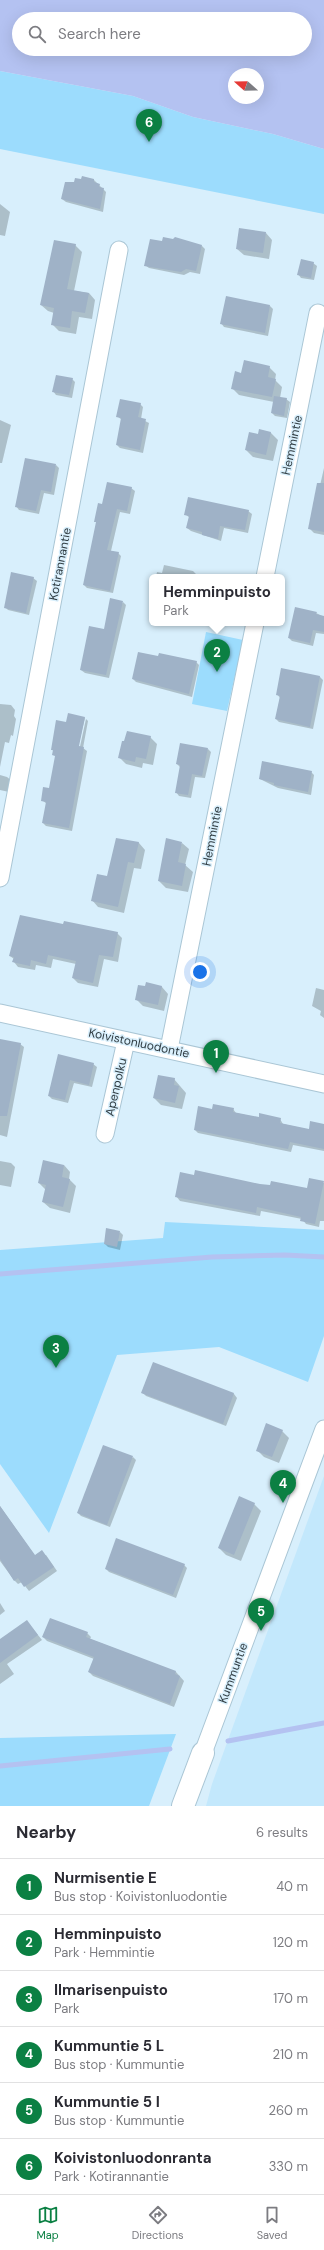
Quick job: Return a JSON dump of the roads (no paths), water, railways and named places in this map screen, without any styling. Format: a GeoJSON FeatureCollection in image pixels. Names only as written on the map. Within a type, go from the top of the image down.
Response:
{"type":"FeatureCollection","features":[{"type":"Feature","properties":{"kind":"street","name":"Kotirannantie"},"geometry":{"type":"LineString","coordinates":[[0,878],[119,250]]}},
{"type":"Feature","properties":{"kind":"street","name":"Hemmintie"},"geometry":{"type":"LineString","coordinates":[[266,574],[318,313]]}},
{"type":"Feature","properties":{"kind":"street","name":"Hemmintie"},"geometry":{"type":"LineString","coordinates":[[169,1049],[255,626]]}},
{"type":"Feature","properties":{"kind":"street","name":"Koivistonluodontie"},"geometry":{"type":"LineString","coordinates":[[0,1013],[324,1084]]}},
{"type":"Feature","properties":{"kind":"street","name":"Apenpolku"},"geometry":{"type":"LineString","coordinates":[[105,1134],[126,1041]]}},
{"type":"Feature","properties":{"kind":"street","name":"Kummuntie"},"geometry":{"type":"LineString","coordinates":[[183,1806],[324,1428]]}},
{"type":"Feature","properties":{"kind":"waterway"},"geometry":{"type":"LineString","coordinates":[[0,1274],[212,1257],[285,1255],[324,1257]]}},
{"type":"Feature","properties":{"kind":"waterway"},"geometry":{"type":"LineString","coordinates":[[228,1741],[324,1723]]}},
{"type":"Feature","properties":{"kind":"waterway"},"geometry":{"type":"LineString","coordinates":[[0,1766],[170,1749]]}},
{"type":"Feature","properties":{"kind":"place","name":"Koivistonluodonranta"},"geometry":{"type":"Point","coordinates":[149,142]}},
{"type":"Feature","properties":{"kind":"place","name":"Hemminpuisto"},"geometry":{"type":"Point","coordinates":[217,672]}},
{"type":"Feature","properties":{"kind":"place","name":"Nurmisentie E"},"geometry":{"type":"Point","coordinates":[216,1073]}},
{"type":"Feature","properties":{"kind":"place","name":"Ilmarisenpuisto"},"geometry":{"type":"Point","coordinates":[56,1368]}},
{"type":"Feature","properties":{"kind":"place","name":"Kummuntie 5 L"},"geometry":{"type":"Point","coordinates":[283,1503]}},
{"type":"Feature","properties":{"kind":"place","name":"Kummuntie 5 I"},"geometry":{"type":"Point","coordinates":[261,1631]}}]}
